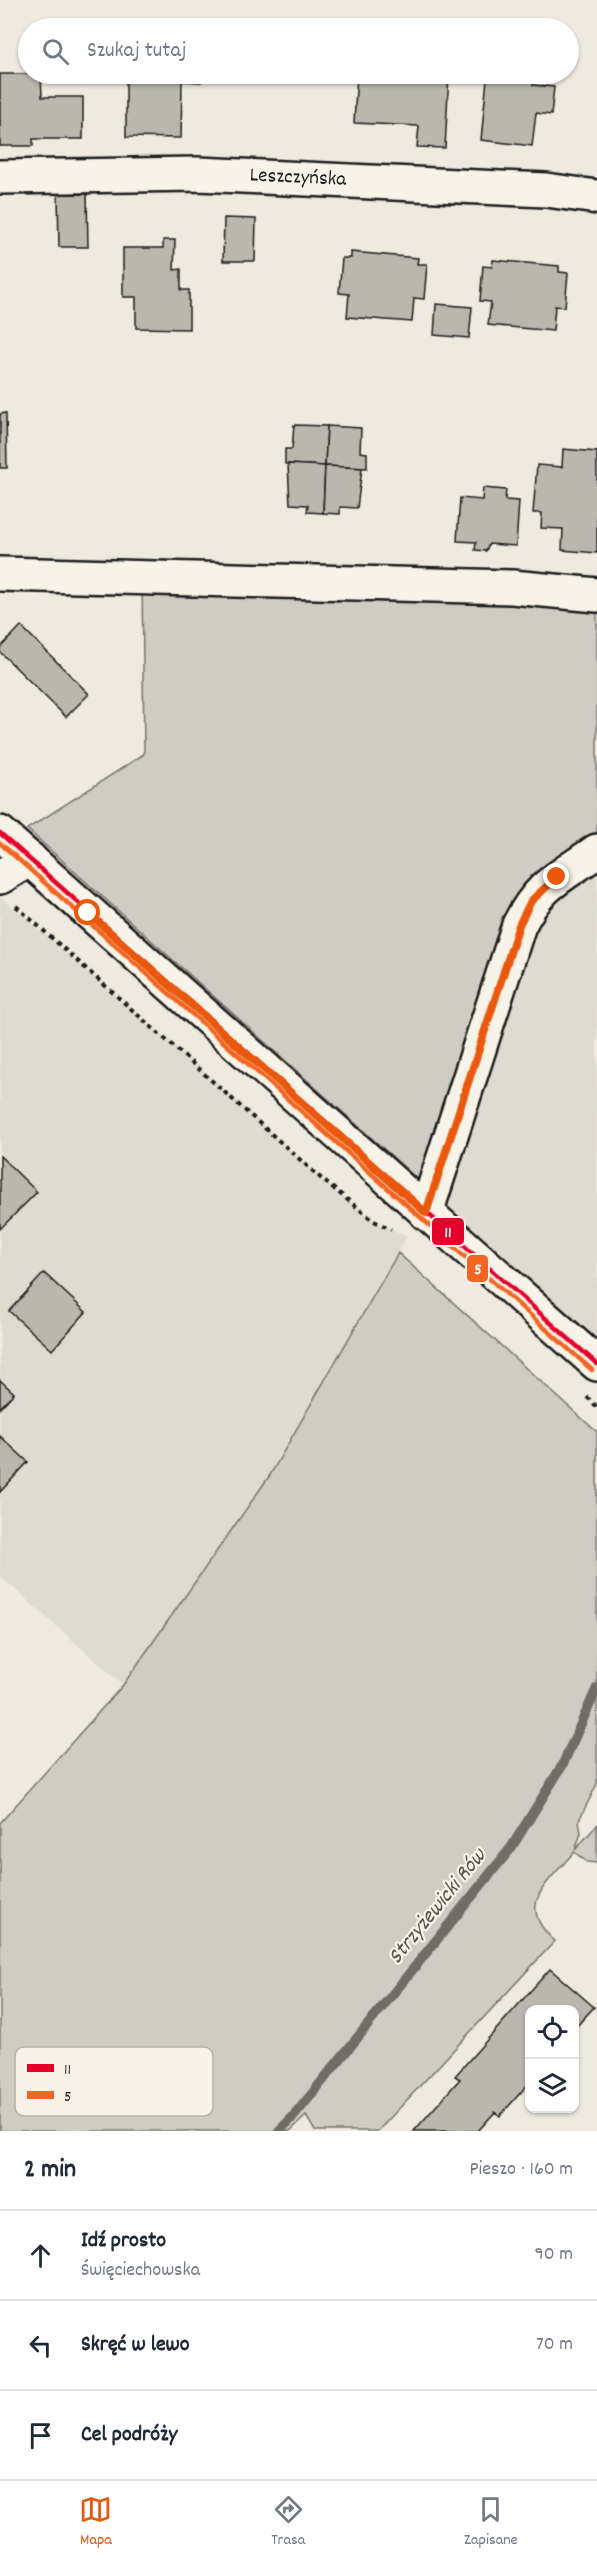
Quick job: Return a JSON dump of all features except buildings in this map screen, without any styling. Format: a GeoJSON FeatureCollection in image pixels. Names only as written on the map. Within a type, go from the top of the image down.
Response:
{"type":"FeatureCollection","features":[{"type":"Feature","properties":{"kind":"street","name":"Leszczyńska"},"geometry":{"type":"LineString","coordinates":[[0,177],[198,174],[546,190],[597,197]]}},
{"type":"Feature","properties":{"kind":"street"},"geometry":{"type":"LineString","coordinates":[[0,574],[512,587],[597,595]]}},
{"type":"Feature","properties":{"kind":"street"},"geometry":{"type":"LineString","coordinates":[[0,833],[597,1364]]}},
{"type":"Feature","properties":{"kind":"street"},"geometry":{"type":"LineString","coordinates":[[426,1213],[519,925],[531,901],[557,877],[597,851]]}},
{"type":"Feature","properties":{"kind":"street"},"geometry":{"type":"LineString","coordinates":[[7,890],[30,859]]}},
{"type":"Feature","properties":{"kind":"path"},"geometry":{"type":"LineString","coordinates":[[7,890],[324,1181],[374,1221],[399,1232]]}},
{"type":"Feature","properties":{"kind":"path"},"geometry":{"type":"LineString","coordinates":[[581,1392],[597,1407]]}},
{"type":"Feature","properties":{"kind":"shaded area"},"geometry":{"type":"Polygon","coordinates":[[[142,577],[597,595],[597,851],[531,901],[433,1193],[27,829],[144,754],[142,577]]]}},
{"type":"Feature","properties":{"kind":"shaded area"},"geometry":{"type":"Polygon","coordinates":[[[597,851],[597,1364],[426,1213],[519,925],[597,851]]]}},
{"type":"Feature","properties":{"kind":"shaded area"},"geometry":{"type":"Polygon","coordinates":[[[0,896],[214,1080],[324,1181],[374,1221],[407,1236],[270,1475],[123,1685],[0,1576],[0,896]]]}},
{"type":"Feature","properties":{"kind":"shaded area"},"geometry":{"type":"Polygon","coordinates":[[[398,1253],[597,1432],[597,1784],[579,1820],[581,1833],[575,1850],[597,1825],[597,1863],[587,1862],[574,1852],[545,1885],[536,1905],[537,1916],[543,1928],[555,1941],[378,2131],[315,2131],[306,2116],[290,2131],[0,2131],[0,1823],[123,1685],[270,1475],[398,1253]]]}},
{"type":"Feature","properties":{"kind":"waterway","name":"Strzyżewicki Rów"},"geometry":{"type":"LineString","coordinates":[[279,2131],[294,2116],[511,1848],[562,1766],[597,1688]]}},
{"type":"Feature","properties":{"kind":"transit line","name":"11"},"geometry":{"type":"LineString","coordinates":[[0,833],[597,1364]]}},
{"type":"Feature","properties":{"kind":"transit line","name":"5"},"geometry":{"type":"LineString","coordinates":[[0,843],[592,1370]]}},
{"type":"Feature","properties":{"kind":"route"},"geometry":{"type":"LineString","coordinates":[[88,913],[426,1213],[519,925],[531,901],[557,877]]}}]}
